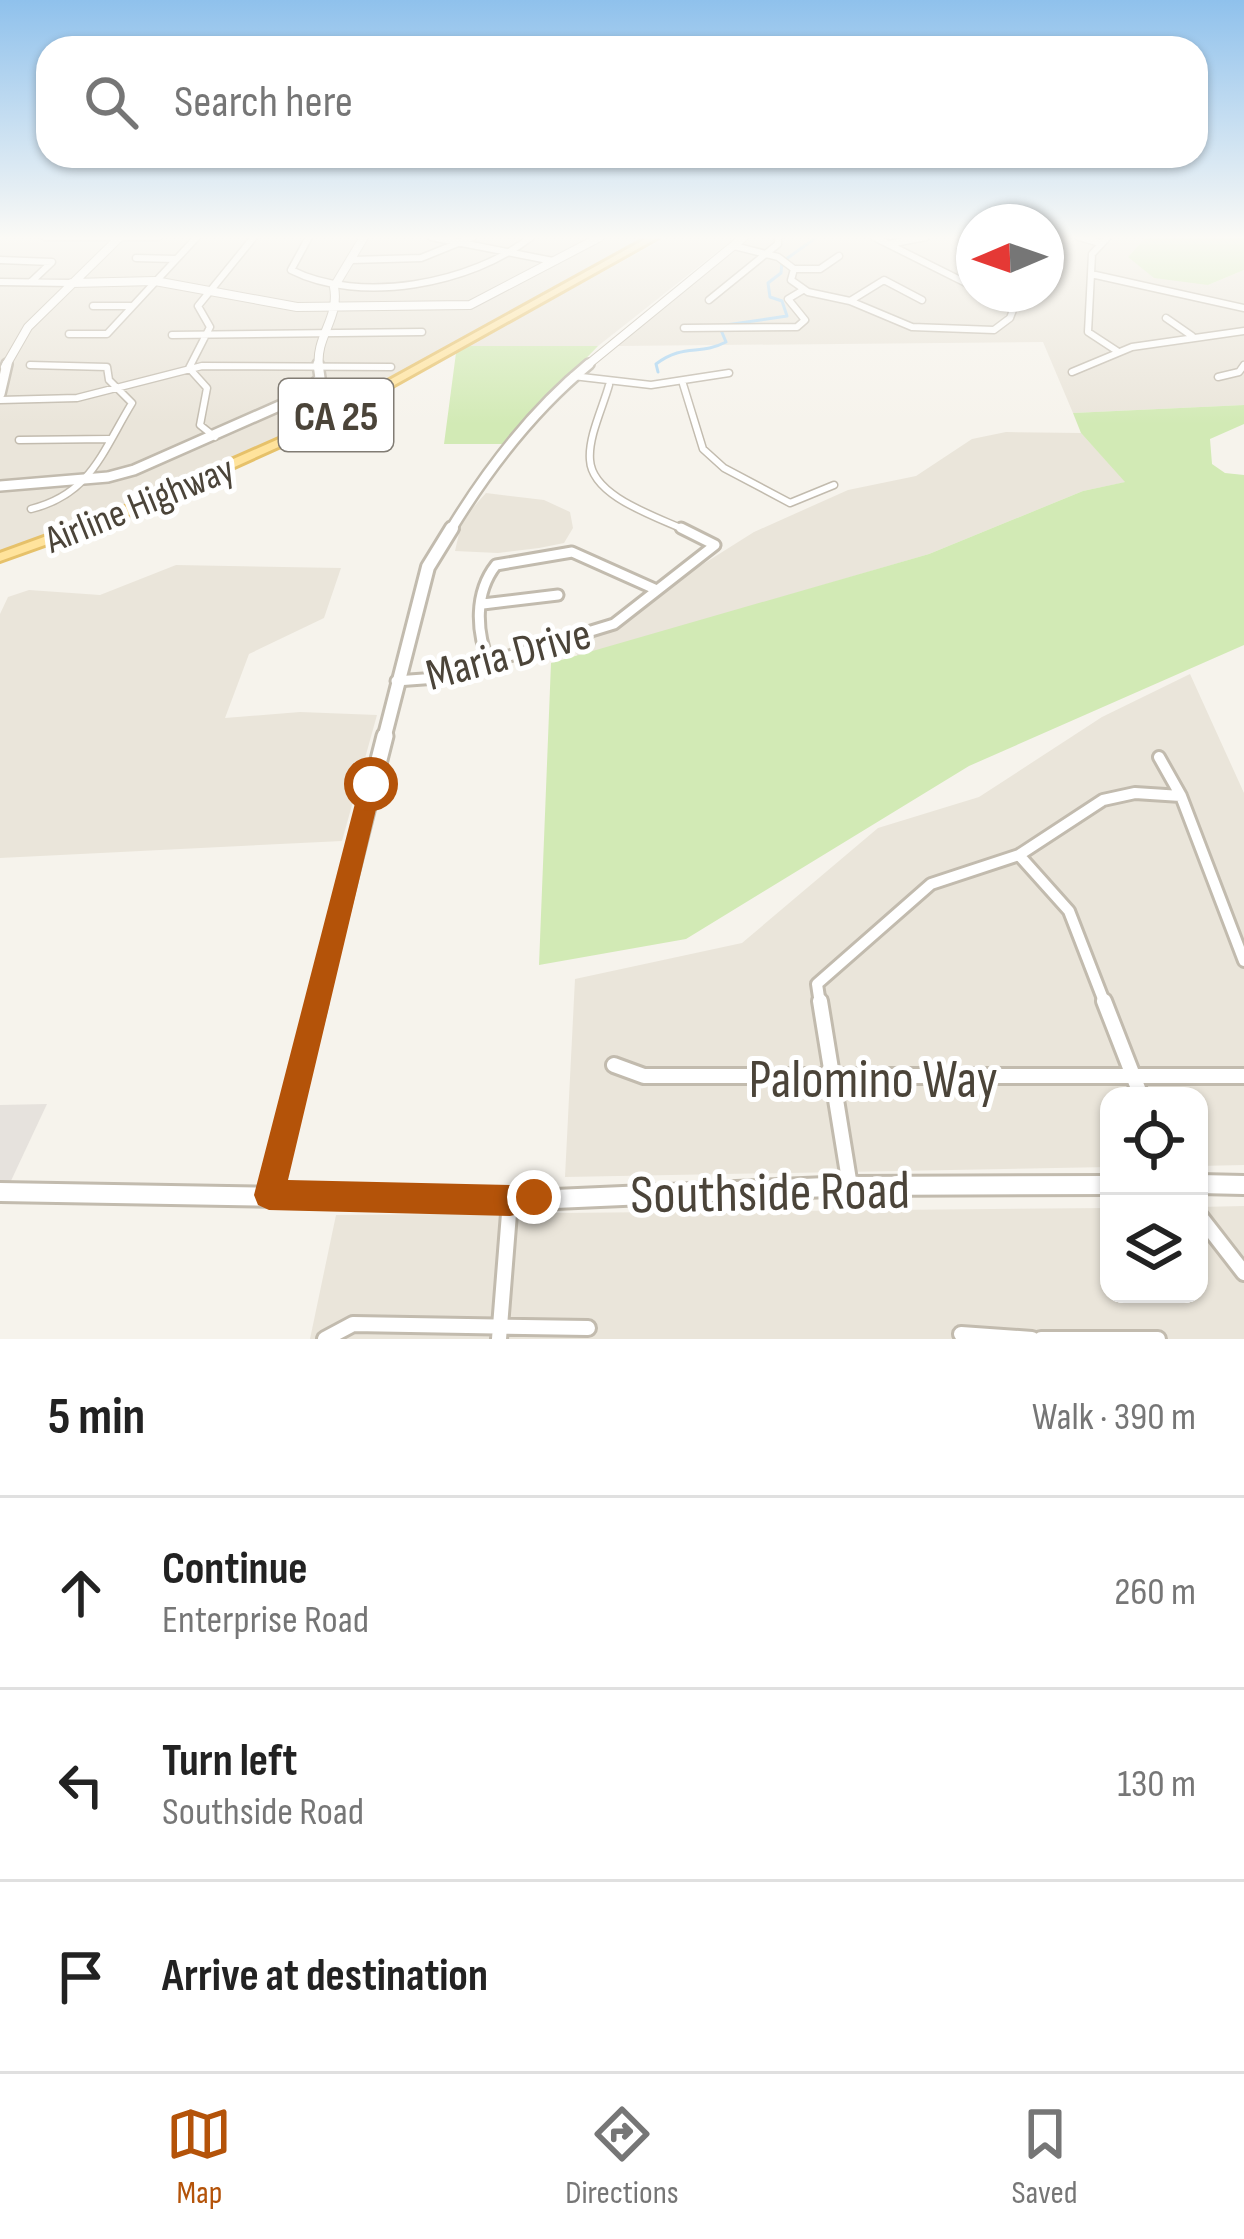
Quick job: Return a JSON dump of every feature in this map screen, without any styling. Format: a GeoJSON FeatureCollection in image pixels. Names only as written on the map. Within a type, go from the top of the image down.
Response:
{"type":"FeatureCollection","features":[{"type":"Feature","properties":{"kind":"main road","name":"Airline Highway"},"geometry":{"type":"LineString","coordinates":[[0,557],[122,513],[256,455],[541,299]]}},
{"type":"Feature","properties":{"kind":"street"},"geometry":{"type":"LineString","coordinates":[[57,299],[21,338],[5,367],[0,397],[68,399],[189,368],[391,367]]}},
{"type":"Feature","properties":{"kind":"street"},"geometry":{"type":"LineString","coordinates":[[69,334],[107,334],[136,299]]}},
{"type":"Feature","properties":{"kind":"street"},"geometry":{"type":"LineString","coordinates":[[189,368],[210,326],[198,309],[204,299]]}},
{"type":"Feature","properties":{"kind":"street"},"geometry":{"type":"LineString","coordinates":[[264,299],[337,307],[470,304],[479,299]]}},
{"type":"Feature","properties":{"kind":"street"},"geometry":{"type":"LineString","coordinates":[[0,486],[134,470],[304,395],[319,380],[317,351],[337,299]]}},
{"type":"Feature","properties":{"kind":"street"},"geometry":{"type":"LineString","coordinates":[[269,1195],[396,681],[416,604],[436,552],[516,439],[572,376],[667,299]]}},
{"type":"Feature","properties":{"kind":"street"},"geometry":{"type":"LineString","coordinates":[[684,328],[797,327],[805,320],[788,299]]}},
{"type":"Feature","properties":{"kind":"street"},"geometry":{"type":"LineString","coordinates":[[844,299],[912,327],[994,330],[1012,312]]}},
{"type":"Feature","properties":{"kind":"street"},"geometry":{"type":"LineString","coordinates":[[1090,299],[1088,332],[1117,351]]}},
{"type":"Feature","properties":{"kind":"street"},"geometry":{"type":"LineString","coordinates":[[93,306],[130,305]]}},
{"type":"Feature","properties":{"kind":"street"},"geometry":{"type":"LineString","coordinates":[[1166,318],[1192,336]]}},
{"type":"Feature","properties":{"kind":"street"},"geometry":{"type":"LineString","coordinates":[[994,330],[997,340]]}},
{"type":"Feature","properties":{"kind":"street"},"geometry":{"type":"LineString","coordinates":[[172,335],[422,332]]}},
{"type":"Feature","properties":{"kind":"street"},"geometry":{"type":"LineString","coordinates":[[1072,372],[1117,351],[1192,336],[1242,333]]}},
{"type":"Feature","properties":{"kind":"street"},"geometry":{"type":"LineString","coordinates":[[30,365],[105,366],[109,380],[132,404],[70,497],[31,509]]}},
{"type":"Feature","properties":{"kind":"street"},"geometry":{"type":"LineString","coordinates":[[1218,376],[1239,372],[1244,365]]}},
{"type":"Feature","properties":{"kind":"street"},"geometry":{"type":"LineString","coordinates":[[189,368],[207,388],[200,424],[215,437]]}},
{"type":"Feature","properties":{"kind":"street"},"geometry":{"type":"LineString","coordinates":[[572,376],[609,385],[683,384],[729,373]]}},
{"type":"Feature","properties":{"kind":"street"},"geometry":{"type":"LineString","coordinates":[[683,384],[692,397],[698,442],[709,456],[790,503],[834,485]]}},
{"type":"Feature","properties":{"kind":"street","name":"Maria Drive"},"geometry":{"type":"LineString","coordinates":[[396,681],[436,678],[614,624],[715,545],[619,497],[594,478],[589,457],[609,385]]}},
{"type":"Feature","properties":{"kind":"street"},"geometry":{"type":"LineString","coordinates":[[19,440],[110,439]]}},
{"type":"Feature","properties":{"kind":"street"},"geometry":{"type":"LineString","coordinates":[[489,663],[479,642],[488,572],[496,565],[572,552],[657,590]]}},
{"type":"Feature","properties":{"kind":"street"},"geometry":{"type":"LineString","coordinates":[[483,604],[559,595]]}},
{"type":"Feature","properties":{"kind":"street"},"geometry":{"type":"LineString","coordinates":[[1159,757],[1181,796],[1244,961]]}},
{"type":"Feature","properties":{"kind":"street"},"geometry":{"type":"LineString","coordinates":[[850,1186],[817,984],[931,884],[1019,856],[1103,800],[1135,793],[1181,796]]}},
{"type":"Feature","properties":{"kind":"street"},"geometry":{"type":"LineString","coordinates":[[1019,856],[1069,911],[1138,1087]]}},
{"type":"Feature","properties":{"kind":"street","name":"Palomino Way"},"geometry":{"type":"LineString","coordinates":[[614,1065],[644,1076],[1244,1076]]}},
{"type":"Feature","properties":{"kind":"street"},"geometry":{"type":"LineString","coordinates":[[1208,1184],[1244,1185]]}},
{"type":"Feature","properties":{"kind":"street","name":"Southside Road"},"geometry":{"type":"LineString","coordinates":[[0,1192],[510,1201],[850,1186],[1100,1185]]}},
{"type":"Feature","properties":{"kind":"street"},"geometry":{"type":"LineString","coordinates":[[500,1332],[510,1201]]}},
{"type":"Feature","properties":{"kind":"street"},"geometry":{"type":"LineString","coordinates":[[1208,1227],[1244,1273]]}},
{"type":"Feature","properties":{"kind":"street"},"geometry":{"type":"LineString","coordinates":[[326,1339],[353,1324],[500,1332],[588,1328]]}},
{"type":"Feature","properties":{"kind":"street"},"geometry":{"type":"LineString","coordinates":[[962,1334],[1158,1339]]}},
{"type":"Feature","properties":{"kind":"shaded area"},"geometry":{"type":"Polygon","coordinates":[[[0,299],[533,299],[219,471],[0,556],[0,299]]]}},
{"type":"Feature","properties":{"kind":"shaded area"},"geometry":{"type":"Polygon","coordinates":[[[552,299],[657,299],[598,346],[467,346],[552,299]]]}},
{"type":"Feature","properties":{"kind":"shaded area"},"geometry":{"type":"Polygon","coordinates":[[[673,299],[956,299],[956,312],[1064,312],[1064,299],[1244,299],[1244,405],[1073,413],[1043,342],[617,346],[673,299]]]}},
{"type":"Feature","properties":{"kind":"shaded area"},"geometry":{"type":"Polygon","coordinates":[[[1006,432],[1081,433],[1126,482],[1083,491],[929,554],[578,657],[573,646],[754,532],[848,490],[916,476],[972,439],[1006,432]]]}},
{"type":"Feature","properties":{"kind":"shaded area"},"geometry":{"type":"Polygon","coordinates":[[[486,493],[544,500],[570,512],[573,528],[564,543],[539,548],[455,551],[462,520],[486,493]]]}},
{"type":"Feature","properties":{"kind":"shaded area"},"geometry":{"type":"Polygon","coordinates":[[[176,565],[341,568],[324,618],[249,654],[225,718],[300,712],[377,715],[342,841],[0,858],[0,614],[8,597],[29,590],[100,595],[176,565]]]}},
{"type":"Feature","properties":{"kind":"shaded area"},"geometry":{"type":"Polygon","coordinates":[[[1190,674],[1244,793],[1244,1165],[1208,1166],[1208,1087],[1100,1087],[1100,1167],[565,1177],[575,979],[742,943],[878,828],[979,797],[1102,717],[1190,674]]]}},
{"type":"Feature","properties":{"kind":"shaded area"},"geometry":{"type":"Polygon","coordinates":[[[47,1104],[9,1185],[0,1185],[0,1105],[47,1104]]]}},
{"type":"Feature","properties":{"kind":"shaded area"},"geometry":{"type":"Polygon","coordinates":[[[1244,1206],[1244,1339],[310,1339],[336,1215],[1100,1208],[1100,1303],[1208,1303],[1208,1207],[1244,1206]]]}},
{"type":"Feature","properties":{"kind":"green space"},"geometry":{"type":"Polygon","coordinates":[[[467,346],[598,346],[503,444],[444,444],[456,353],[467,346]]]}},
{"type":"Feature","properties":{"kind":"green space"},"geometry":{"type":"Polygon","coordinates":[[[1244,405],[1244,424],[1210,439],[1212,464],[1225,473],[1244,475],[1244,645],[969,766],[686,939],[539,965],[551,663],[929,554],[1083,491],[1125,482],[1081,433],[1073,413],[1244,405]]]}},
{"type":"Feature","properties":{"kind":"waterway"},"geometry":{"type":"LineString","coordinates":[[726,325],[787,316],[777,299]]}},
{"type":"Feature","properties":{"kind":"waterway"},"geometry":{"type":"LineString","coordinates":[[658,372],[656,364],[666,358],[726,342],[721,330]]}},
{"type":"Feature","properties":{"kind":"route"},"geometry":{"type":"LineString","coordinates":[[371,784],[269,1195],[510,1201],[534,1197]]}}]}
